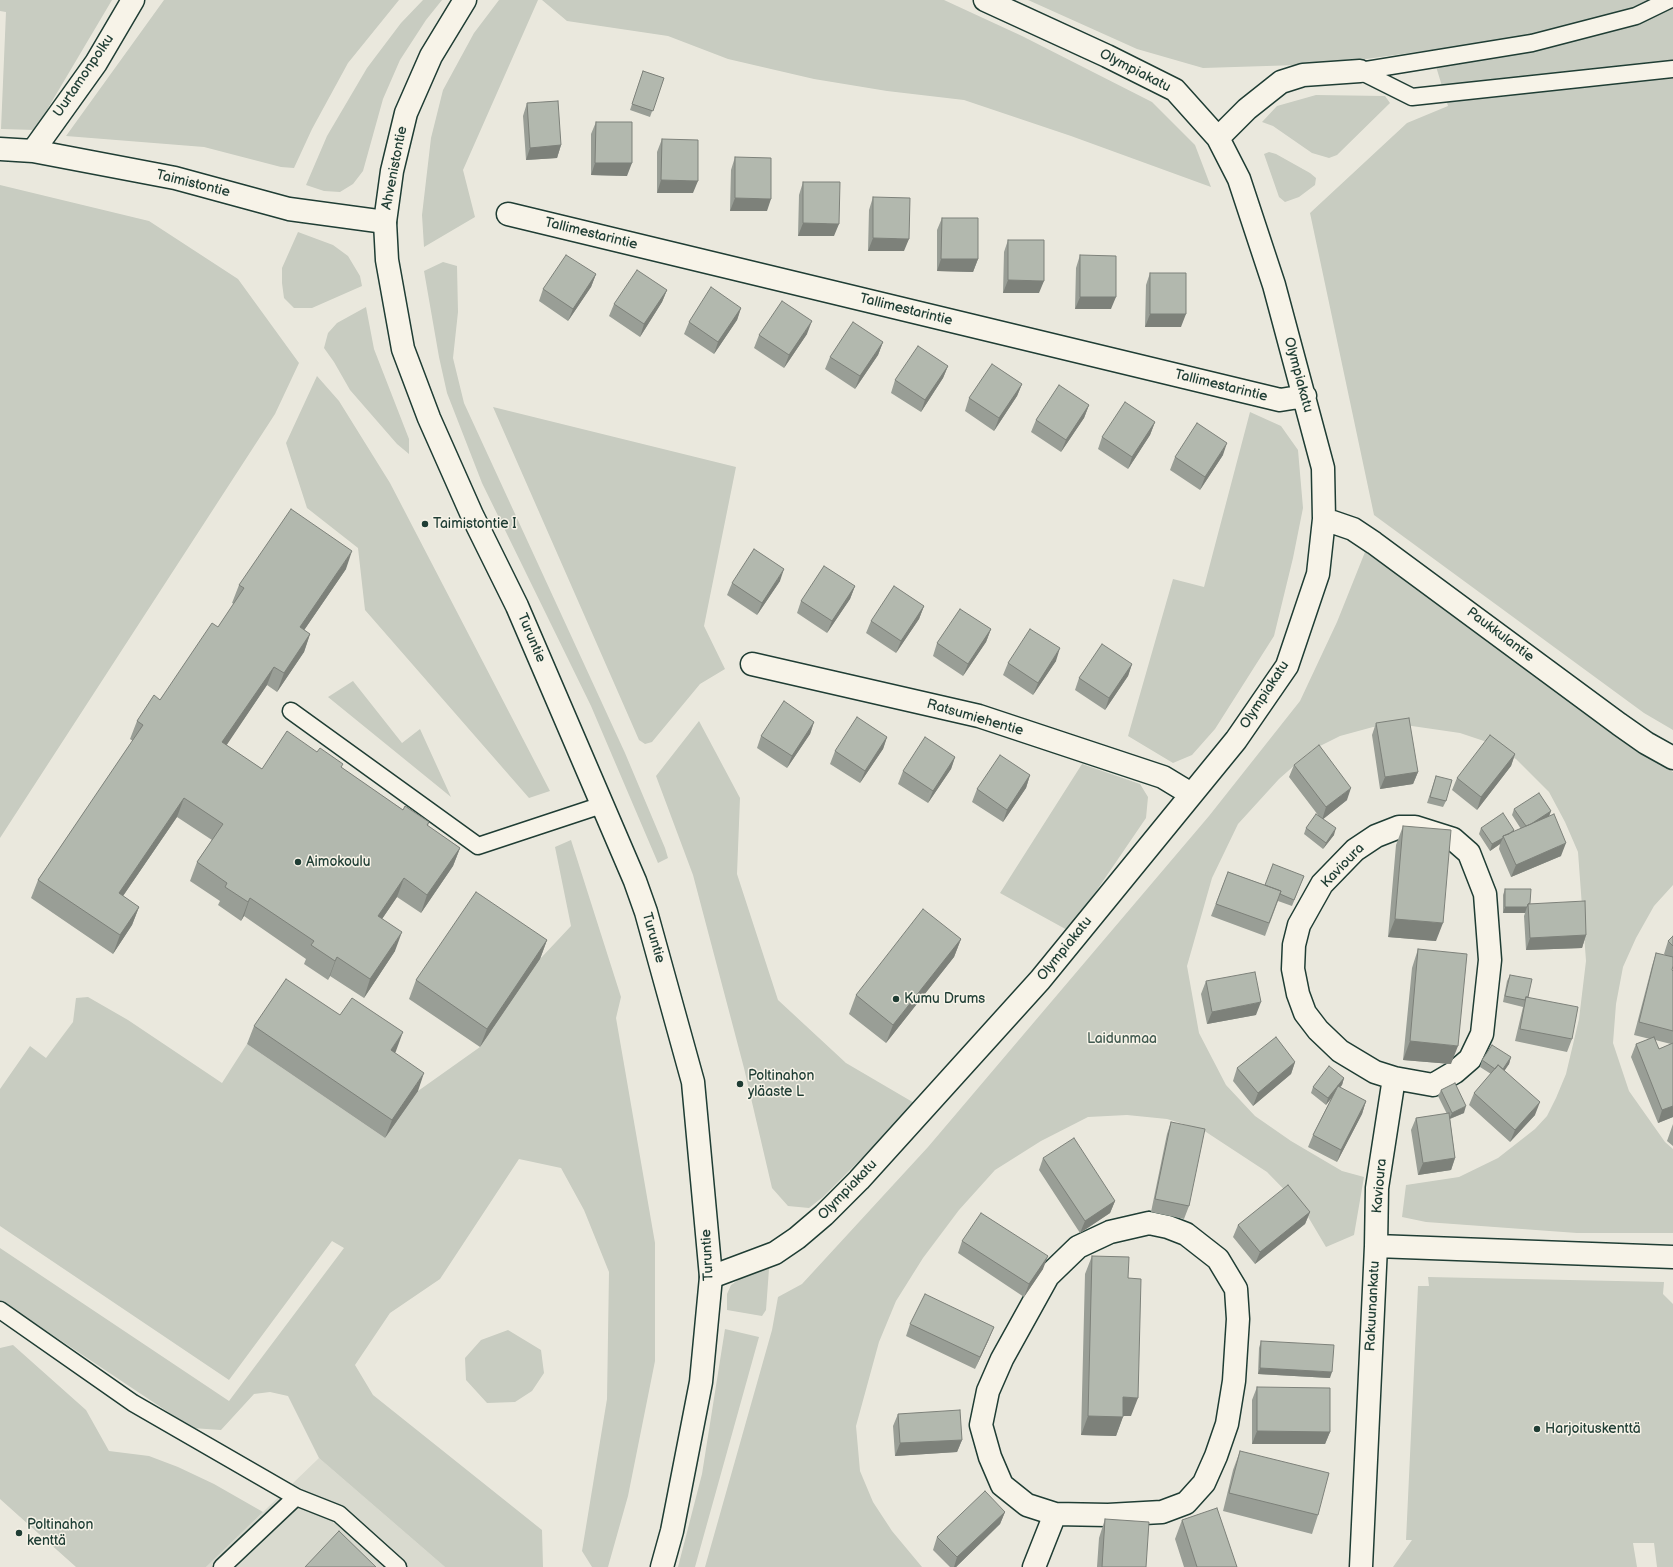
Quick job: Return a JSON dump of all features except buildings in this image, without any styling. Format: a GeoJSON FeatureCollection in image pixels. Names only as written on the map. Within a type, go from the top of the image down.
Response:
{"type":"FeatureCollection","features":[{"type":"Feature","properties":{"kind":"street","name":"Uurtamonpolku"},"geometry":{"type":"LineString","coordinates":[[34,151],[96,63],[133,0]]}},
{"type":"Feature","properties":{"kind":"street","name":"Ahvenistontie"},"geometry":{"type":"LineString","coordinates":[[403,349],[387,260],[384,222],[392,171],[406,113],[431,56],[465,0]]}},
{"type":"Feature","properties":{"kind":"street","name":"Olympiakatu"},"geometry":{"type":"LineString","coordinates":[[711,1277],[775,1253],[797,1238],[844,1195],[1040,980],[1236,740],[1287,666],[1318,574],[1324,519],[1323,468],[1305,396],[1274,285],[1239,179],[1218,138],[1175,90],[985,0]]}},
{"type":"Feature","properties":{"kind":"street"},"geometry":{"type":"LineString","coordinates":[[1218,138],[1247,109],[1281,82],[1303,75],[1360,71]]}},
{"type":"Feature","properties":{"kind":"street","name":"Taimistontie"},"geometry":{"type":"LineString","coordinates":[[0,149],[34,151],[174,178],[289,209],[384,222]]}},
{"type":"Feature","properties":{"kind":"street","name":"Tallimestarintie"},"geometry":{"type":"LineString","coordinates":[[508,214],[1280,400],[1305,396]]}},
{"type":"Feature","properties":{"kind":"street","name":"Turuntie"},"geometry":{"type":"LineString","coordinates":[[403,349],[429,418],[472,515],[517,606],[635,881],[646,912],[693,1082],[711,1277],[701,1382],[672,1530],[662,1567]]}},
{"type":"Feature","properties":{"kind":"street","name":"Paukkulantie"},"geometry":{"type":"LineString","coordinates":[[1324,519],[1353,529],[1374,543],[1619,724],[1646,743],[1673,758]]}},
{"type":"Feature","properties":{"kind":"street","name":"Ratsumiehentie"},"geometry":{"type":"LineString","coordinates":[[752,664],[979,716],[1162,777],[1191,794]]}},
{"type":"Feature","properties":{"kind":"street","name":"Kavioura"},"geometry":{"type":"LineString","coordinates":[[1399,827],[1415,827],[1453,839],[1469,853],[1485,894],[1490,960],[1482,1034],[1470,1059],[1455,1072],[1433,1085],[1394,1078],[1375,1072],[1340,1051],[1309,1019],[1305,1013],[1298,994],[1293,969],[1294,945],[1299,925],[1322,884],[1355,850],[1376,836],[1399,827]]}},
{"type":"Feature","properties":{"kind":"street","name":"Kavioura"},"geometry":{"type":"LineString","coordinates":[[1376,1246],[1377,1188],[1394,1078]]}},
{"type":"Feature","properties":{"kind":"street"},"geometry":{"type":"LineString","coordinates":[[1149,1223],[1168,1227],[1186,1234],[1218,1259],[1236,1289],[1238,1319],[1234,1381],[1227,1424],[1216,1456],[1204,1483],[1186,1503],[1162,1512],[1108,1515],[1055,1514],[1027,1505],[1002,1484],[990,1457],[981,1426],[988,1391],[1002,1359],[1048,1276],[1078,1247],[1110,1232],[1149,1223]]}},
{"type":"Feature","properties":{"kind":"street","name":"Rakuunankatu"},"geometry":{"type":"LineString","coordinates":[[1361,1567],[1376,1246],[1673,1257]]}},
{"type":"Feature","properties":{"kind":"street"},"geometry":{"type":"LineString","coordinates":[[1034,1567],[1055,1514]]}},
{"type":"Feature","properties":{"kind":"lane"},"geometry":{"type":"LineString","coordinates":[[1360,71],[1532,43],[1636,16],[1669,0]]}},
{"type":"Feature","properties":{"kind":"lane"},"geometry":{"type":"LineString","coordinates":[[1360,71],[1412,97],[1673,69]]}},
{"type":"Feature","properties":{"kind":"lane"},"geometry":{"type":"LineString","coordinates":[[291,711],[478,846],[602,805]]}},
{"type":"Feature","properties":{"kind":"lane"},"geometry":{"type":"LineString","coordinates":[[0,1310],[133,1402],[296,1497],[339,1514],[398,1567]]}},
{"type":"Feature","properties":{"kind":"lane"},"geometry":{"type":"LineString","coordinates":[[222,1567],[296,1497]]}},
{"type":"Feature","properties":{"kind":"shaded area"},"geometry":{"type":"Polygon","coordinates":[[[319,1458],[445,1567],[206,1567],[319,1458]]]}},
{"type":"Feature","properties":{"kind":"green space"},"geometry":{"type":"Polygon","coordinates":[[[0,0],[112,0],[35,130],[1,129],[6,12],[0,11],[0,0]]]}},
{"type":"Feature","properties":{"kind":"green space"},"geometry":{"type":"Polygon","coordinates":[[[164,0],[399,0],[348,63],[312,129],[294,168],[281,167],[204,147],[66,136],[164,0]]]}},
{"type":"Feature","properties":{"kind":"green space"},"geometry":{"type":"Polygon","coordinates":[[[423,0],[442,0],[426,20],[400,60],[383,99],[363,171],[353,184],[340,192],[324,191],[306,185],[327,136],[367,68],[401,23],[423,0]]]}},
{"type":"Feature","properties":{"kind":"green space"},"geometry":{"type":"Polygon","coordinates":[[[499,0],[538,0],[463,170],[475,217],[424,247],[422,215],[431,138],[443,90],[474,33],[499,0]]]}},
{"type":"Feature","properties":{"kind":"green space"},"geometry":{"type":"Polygon","coordinates":[[[542,0],[944,0],[1022,36],[1152,102],[1195,145],[1211,187],[1071,136],[964,100],[887,91],[814,79],[728,59],[668,36],[567,21],[542,0]]]}},
{"type":"Feature","properties":{"kind":"green space"},"geometry":{"type":"Polygon","coordinates":[[[1028,0],[1673,0],[1673,730],[1644,713],[1374,515],[1310,213],[1407,123],[1448,106],[1431,50],[1330,64],[1203,68],[1137,49],[1028,0]]]}},
{"type":"Feature","properties":{"kind":"green space"},"geometry":{"type":"Polygon","coordinates":[[[1316,95],[1385,96],[1390,103],[1337,155],[1329,158],[1312,153],[1273,126],[1262,122],[1277,106],[1316,95]]]}},
{"type":"Feature","properties":{"kind":"green space"},"geometry":{"type":"Polygon","coordinates":[[[1269,152],[1276,154],[1310,173],[1316,178],[1315,185],[1299,197],[1285,202],[1279,197],[1264,154],[1269,152]]]}},
{"type":"Feature","properties":{"kind":"green space"},"geometry":{"type":"Polygon","coordinates":[[[0,185],[149,221],[238,279],[299,363],[275,414],[0,838],[0,185]]]}},
{"type":"Feature","properties":{"kind":"green space"},"geometry":{"type":"Polygon","coordinates":[[[298,232],[333,245],[348,256],[360,276],[362,286],[312,308],[294,308],[284,298],[282,268],[298,232]]]}},
{"type":"Feature","properties":{"kind":"green space"},"geometry":{"type":"Polygon","coordinates":[[[443,262],[457,266],[458,312],[453,358],[464,403],[625,753],[668,858],[658,863],[591,706],[482,483],[447,393],[424,271],[443,262]]]}},
{"type":"Feature","properties":{"kind":"green space"},"geometry":{"type":"Polygon","coordinates":[[[366,307],[374,349],[409,439],[409,454],[397,444],[350,390],[324,348],[328,333],[337,323],[366,307]]]}},
{"type":"Feature","properties":{"kind":"green space"},"geometry":{"type":"Polygon","coordinates":[[[317,376],[339,401],[390,483],[550,791],[529,798],[365,610],[358,548],[307,508],[286,443],[317,376]]]}},
{"type":"Feature","properties":{"kind":"green space"},"geometry":{"type":"Polygon","coordinates":[[[493,407],[736,467],[704,626],[725,669],[700,684],[652,742],[645,744],[639,740],[493,407]]]}},
{"type":"Feature","properties":{"kind":"green space"},"geometry":{"type":"Polygon","coordinates":[[[1250,412],[1281,426],[1298,450],[1303,508],[1293,558],[1274,636],[1215,729],[1192,755],[1173,763],[1128,736],[1173,579],[1204,587],[1250,412]]]}},
{"type":"Feature","properties":{"kind":"green space","name":"Laidunmaa"},"geometry":{"type":"Polygon","coordinates":[[[1365,552],[1499,646],[1639,752],[1673,772],[1673,885],[1654,906],[1636,938],[1623,967],[1616,1004],[1613,1043],[1629,1091],[1665,1142],[1673,1149],[1673,1233],[1577,1233],[1426,1222],[1402,1217],[1406,1185],[1459,1177],[1498,1158],[1535,1129],[1547,1116],[1556,1098],[1566,1074],[1579,1019],[1586,961],[1578,852],[1565,822],[1549,792],[1516,759],[1484,741],[1460,733],[1405,725],[1373,727],[1340,736],[1312,750],[1279,779],[1238,824],[1212,878],[1187,966],[1199,1033],[1226,1085],[1255,1116],[1291,1141],[1342,1171],[1364,1177],[1354,1235],[1326,1247],[1304,1210],[1267,1172],[1203,1130],[1167,1119],[1127,1115],[1088,1117],[1041,1141],[995,1170],[959,1210],[923,1258],[896,1301],[879,1342],[856,1426],[860,1471],[873,1502],[892,1531],[922,1567],[705,1567],[772,1330],[778,1297],[802,1284],[928,1147],[1209,816],[1300,701],[1337,622],[1365,552]]]}},
{"type":"Feature","properties":{"kind":"green space"},"geometry":{"type":"Polygon","coordinates":[[[353,681],[402,743],[420,729],[451,797],[328,697],[353,681]]]}},
{"type":"Feature","properties":{"kind":"green space"},"geometry":{"type":"Polygon","coordinates":[[[699,721],[740,798],[737,874],[778,1000],[846,1063],[916,1104],[823,1197],[809,1208],[788,1206],[772,1188],[744,1068],[693,875],[656,776],[699,721]]]}},
{"type":"Feature","properties":{"kind":"green space"},"geometry":{"type":"Polygon","coordinates":[[[1082,764],[1140,784],[1148,797],[1146,818],[1069,931],[1000,893],[1082,764]]]}},
{"type":"Feature","properties":{"kind":"green space"},"geometry":{"type":"Polygon","coordinates":[[[571,840],[621,997],[616,1018],[655,1243],[655,1361],[628,1496],[608,1567],[592,1567],[582,1551],[607,1399],[609,1272],[584,1210],[561,1168],[519,1159],[440,1279],[390,1313],[355,1365],[373,1395],[542,1530],[543,1567],[445,1567],[319,1458],[288,1396],[270,1392],[254,1394],[221,1430],[192,1428],[0,1300],[0,1248],[229,1401],[344,1248],[332,1241],[229,1380],[0,1226],[0,1089],[30,1046],[46,1058],[73,1022],[76,998],[88,997],[128,1020],[222,1083],[247,1044],[385,1138],[418,1091],[480,1047],[540,959],[571,926],[555,847],[571,840]]]}},
{"type":"Feature","properties":{"kind":"green space"},"geometry":{"type":"Polygon","coordinates":[[[763,1263],[769,1269],[766,1310],[762,1316],[727,1310],[727,1294],[731,1285],[763,1263]]]}},
{"type":"Feature","properties":{"kind":"green space","name":"Harjoituskenttä"},"geometry":{"type":"Polygon","coordinates":[[[1428,1277],[1664,1282],[1663,1294],[1673,1304],[1673,1567],[1657,1567],[1654,1543],[1633,1543],[1637,1567],[1393,1567],[1412,1540],[1406,1540],[1418,1286],[1429,1286],[1428,1277]]]}},
{"type":"Feature","properties":{"kind":"green space"},"geometry":{"type":"Polygon","coordinates":[[[725,1329],[759,1337],[695,1567],[678,1567],[702,1474],[725,1329]]]}},
{"type":"Feature","properties":{"kind":"green space"},"geometry":{"type":"Polygon","coordinates":[[[508,1330],[541,1350],[544,1373],[532,1391],[515,1402],[487,1403],[466,1380],[465,1358],[481,1340],[508,1330]]]}},
{"type":"Feature","properties":{"kind":"green space"},"geometry":{"type":"Polygon","coordinates":[[[13,1345],[86,1410],[109,1451],[149,1456],[178,1467],[214,1484],[263,1512],[206,1567],[76,1567],[0,1499],[0,1348],[13,1345]]]}},
{"type":"Feature","properties":{"kind":"place","name":"Taimistontie I"},"geometry":{"type":"Point","coordinates":[425,524]}},
{"type":"Feature","properties":{"kind":"place","name":"Aimokoulu"},"geometry":{"type":"Point","coordinates":[298,862]}},
{"type":"Feature","properties":{"kind":"place","name":"Kumu Drums"},"geometry":{"type":"Point","coordinates":[896,999]}},
{"type":"Feature","properties":{"kind":"place","name":"Poltinahon yläaste L"},"geometry":{"type":"Point","coordinates":[740,1084]}},
{"type":"Feature","properties":{"kind":"place","name":"Harjoituskenttä"},"geometry":{"type":"Point","coordinates":[1537,1429]}},
{"type":"Feature","properties":{"kind":"place","name":"Poltinahon kenttä"},"geometry":{"type":"Point","coordinates":[19,1533]}}]}
